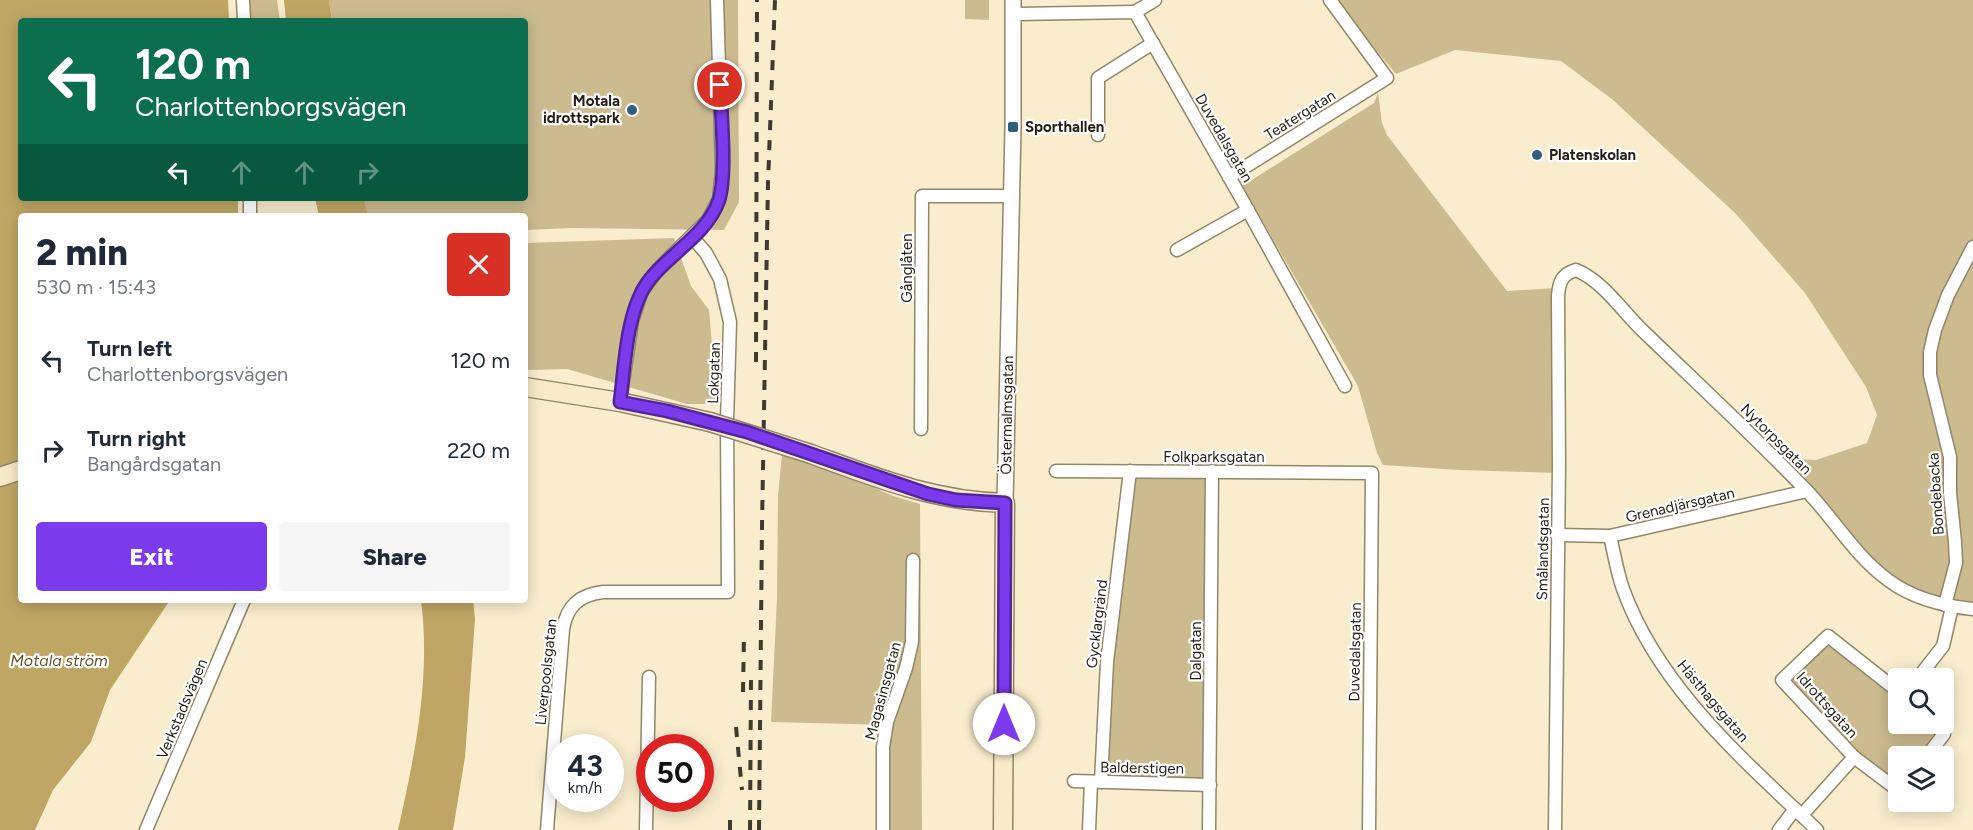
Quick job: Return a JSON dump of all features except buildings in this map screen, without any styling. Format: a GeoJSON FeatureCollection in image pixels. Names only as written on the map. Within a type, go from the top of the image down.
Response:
{"type":"FeatureCollection","features":[{"type":"Feature","properties":{"kind":"main road"},"geometry":{"type":"LineString","coordinates":[[528,387],[620,402],[710,422],[928,494],[1005,503]]}},
{"type":"Feature","properties":{"kind":"main road"},"geometry":{"type":"LineString","coordinates":[[0,477],[18,471]]}},
{"type":"Feature","properties":{"kind":"main road","name":"Östermalmsgatan"},"geometry":{"type":"LineString","coordinates":[[1003,830],[1005,503]]}},
{"type":"Feature","properties":{"kind":"street"},"geometry":{"type":"LineString","coordinates":[[243,0],[244,18]]}},
{"type":"Feature","properties":{"kind":"street"},"geometry":{"type":"LineString","coordinates":[[620,402],[632,321],[642,291],[659,268],[708,220],[719,199],[721,189],[717,0]]}},
{"type":"Feature","properties":{"kind":"street"},"geometry":{"type":"LineString","coordinates":[[1013,7],[1135,12],[1155,0]]}},
{"type":"Feature","properties":{"kind":"street","name":"Teatergatan"},"geometry":{"type":"LineString","coordinates":[[1229,177],[1387,78],[1330,0]]}},
{"type":"Feature","properties":{"kind":"street","name":"Östermalmsgatan"},"geometry":{"type":"LineString","coordinates":[[1005,503],[1012,196],[1013,7]]}},
{"type":"Feature","properties":{"kind":"street","name":"Duvedalsgatan"},"geometry":{"type":"LineString","coordinates":[[1135,12],[1345,386]]}},
{"type":"Feature","properties":{"kind":"street"},"geometry":{"type":"LineString","coordinates":[[1098,135],[1098,78],[1153,43]]}},
{"type":"Feature","properties":{"kind":"street","name":"Gånglåten"},"geometry":{"type":"LineString","coordinates":[[921,429],[922,196],[1012,196]]}},
{"type":"Feature","properties":{"kind":"street"},"geometry":{"type":"LineString","coordinates":[[1177,250],[1248,210]]}},
{"type":"Feature","properties":{"kind":"street","name":"Lokgatan"},"geometry":{"type":"LineString","coordinates":[[692,237],[706,253],[720,279],[730,322],[727,430],[728,592]]}},
{"type":"Feature","properties":{"kind":"street","name":"Bondebacka"},"geometry":{"type":"LineString","coordinates":[[1948,606],[1956,564],[1950,493],[1950,457],[1945,430],[1932,387],[1930,352],[1948,294],[1973,247]]}},
{"type":"Feature","properties":{"kind":"street","name":"Nytorpsgatan"},"geometry":{"type":"LineString","coordinates":[[1568,272],[1576,270],[1595,281],[1632,321],[1807,491],[1870,565],[1889,581],[1907,591],[1948,606],[1973,609]]}},
{"type":"Feature","properties":{"kind":"street","name":"Smålandsgatan"},"geometry":{"type":"LineString","coordinates":[[1555,830],[1559,465],[1558,296],[1559,283],[1568,272]]}},
{"type":"Feature","properties":{"kind":"street","name":"Folkparksgatan"},"geometry":{"type":"LineString","coordinates":[[1056,471],[1372,473]]}},
{"type":"Feature","properties":{"kind":"street","name":"Gycklargränd"},"geometry":{"type":"LineString","coordinates":[[1089,830],[1130,471]]}},
{"type":"Feature","properties":{"kind":"street","name":"Dalgatan"},"geometry":{"type":"LineString","coordinates":[[1209,830],[1212,471]]}},
{"type":"Feature","properties":{"kind":"street","name":"Duvedalsgatan"},"geometry":{"type":"LineString","coordinates":[[1369,830],[1372,473]]}},
{"type":"Feature","properties":{"kind":"street","name":"Grenadjärsgatan"},"geometry":{"type":"LineString","coordinates":[[1557,535],[1610,536],[1807,491]]}},
{"type":"Feature","properties":{"kind":"street","name":"Hästhagsgatan"},"geometry":{"type":"LineString","coordinates":[[1610,536],[1622,588],[1636,619],[1661,662],[1684,694],[1719,735],[1817,830]]}},
{"type":"Feature","properties":{"kind":"street","name":"Magasinsgatan"},"geometry":{"type":"LineString","coordinates":[[883,830],[883,747],[887,722],[906,668],[912,642],[913,560]]}},
{"type":"Feature","properties":{"kind":"street","name":"Liverpoolsgatan"},"geometry":{"type":"LineString","coordinates":[[548,830],[563,629],[569,610],[579,599],[593,593],[728,592]]}},
{"type":"Feature","properties":{"kind":"street","name":"Verkstadsvägen"},"geometry":{"type":"LineString","coordinates":[[147,830],[243,603]]}},
{"type":"Feature","properties":{"kind":"street"},"geometry":{"type":"LineString","coordinates":[[1926,668],[1943,646],[1948,606]]}},
{"type":"Feature","properties":{"kind":"street","name":"Idrottsgatan"},"geometry":{"type":"LineString","coordinates":[[1888,683],[1828,636],[1782,680],[1854,757],[1888,783]]}},
{"type":"Feature","properties":{"kind":"street"},"geometry":{"type":"LineString","coordinates":[[646,830],[649,677]]}},
{"type":"Feature","properties":{"kind":"street"},"geometry":{"type":"LineString","coordinates":[[1935,746],[1944,734]]}},
{"type":"Feature","properties":{"kind":"street","name":"Idrottsgatan"},"geometry":{"type":"LineString","coordinates":[[1779,830],[1854,757]]}},
{"type":"Feature","properties":{"kind":"street","name":"Balderstigen"},"geometry":{"type":"LineString","coordinates":[[1074,781],[1210,785]]}},
{"type":"Feature","properties":{"kind":"shaded area"},"geometry":{"type":"Polygon","coordinates":[[[248,0],[277,0],[280,18],[250,18],[248,0]]]}},
{"type":"Feature","properties":{"kind":"shaded area","name":"Motala idrottspark"},"geometry":{"type":"Polygon","coordinates":[[[329,0],[738,0],[739,202],[724,230],[572,228],[528,230],[528,213],[367,213],[365,201],[528,201],[528,18],[332,18],[329,0]]]}},
{"type":"Feature","properties":{"kind":"shaded area"},"geometry":{"type":"Polygon","coordinates":[[[965,0],[989,0],[989,20],[965,19],[965,0]]]}},
{"type":"Feature","properties":{"kind":"shaded area"},"geometry":{"type":"Polygon","coordinates":[[[1334,0],[1973,0],[1973,616],[1953,615],[1921,604],[1883,581],[1775,458],[1816,460],[1867,443],[1877,415],[1866,387],[1805,293],[1736,214],[1613,100],[1561,61],[1455,50],[1396,74],[1334,0]]]}},
{"type":"Feature","properties":{"kind":"shaded area"},"geometry":{"type":"Polygon","coordinates":[[[1378,93],[1382,123],[1387,135],[1507,291],[1556,288],[1560,473],[1383,465],[1377,453],[1358,386],[1242,186],[1374,103],[1378,93]]]}},
{"type":"Feature","properties":{"kind":"shaded area"},"geometry":{"type":"Polygon","coordinates":[[[674,238],[691,286],[709,310],[717,404],[687,404],[567,369],[528,370],[528,243],[674,238]]]}},
{"type":"Feature","properties":{"kind":"shaded area"},"geometry":{"type":"Polygon","coordinates":[[[782,455],[840,472],[893,496],[920,504],[922,830],[883,830],[892,725],[771,722],[777,599],[778,495],[782,455]]]}},
{"type":"Feature","properties":{"kind":"shaded area"},"geometry":{"type":"Polygon","coordinates":[[[1217,472],[1212,790],[1101,787],[1127,477],[1217,472]]]}},
{"type":"Feature","properties":{"kind":"shaded area"},"geometry":{"type":"Polygon","coordinates":[[[1830,645],[1888,685],[1888,734],[1941,734],[1943,736],[1937,746],[1888,746],[1888,781],[1858,761],[1782,681],[1830,645]]]}},
{"type":"Feature","properties":{"kind":"water","name":"Motala ström"},"geometry":{"type":"Polygon","coordinates":[[[0,0],[228,0],[229,18],[18,18],[18,201],[238,201],[238,213],[18,213],[18,603],[168,603],[110,690],[91,742],[53,790],[35,830],[0,830],[0,0]]]}},
{"type":"Feature","properties":{"kind":"water"},"geometry":{"type":"Polygon","coordinates":[[[284,0],[329,0],[332,18],[286,18],[284,0]]]}},
{"type":"Feature","properties":{"kind":"water"},"geometry":{"type":"Polygon","coordinates":[[[316,201],[365,201],[367,213],[318,213],[316,201]]]}},
{"type":"Feature","properties":{"kind":"water"},"geometry":{"type":"Polygon","coordinates":[[[421,603],[473,603],[475,619],[465,757],[453,830],[398,830],[420,716],[424,629],[421,603]]]}},
{"type":"Feature","properties":{"kind":"railway"},"geometry":{"type":"LineString","coordinates":[[756,362],[757,0]]}},
{"type":"Feature","properties":{"kind":"railway"},"geometry":{"type":"LineString","coordinates":[[759,830],[768,182],[775,0]]}},
{"type":"Feature","properties":{"kind":"railway"},"geometry":{"type":"LineString","coordinates":[[743,692],[744,632]]}},
{"type":"Feature","properties":{"kind":"railway"},"geometry":{"type":"LineString","coordinates":[[750,830],[751,680]]}},
{"type":"Feature","properties":{"kind":"railway"},"geometry":{"type":"LineString","coordinates":[[736,727],[742,790]]}},
{"type":"Feature","properties":{"kind":"railway"},"geometry":{"type":"LineString","coordinates":[[730,819],[730,830]]}},
{"type":"Feature","properties":{"kind":"place","name":"Motala idrottspark"},"geometry":{"type":"Point","coordinates":[632,110]}},
{"type":"Feature","properties":{"kind":"place","name":"Sporthallen"},"geometry":{"type":"Point","coordinates":[1013,127]}},
{"type":"Feature","properties":{"kind":"place","name":"Platenskolan"},"geometry":{"type":"Point","coordinates":[1537,155]}},
{"type":"Feature","properties":{"kind":"route"},"geometry":{"type":"LineString","coordinates":[[720,85],[722,178],[719,199],[708,220],[659,268],[642,291],[632,321],[620,402],[667,411],[747,432],[928,494],[956,500],[1005,503],[1004,724]]}}]}
